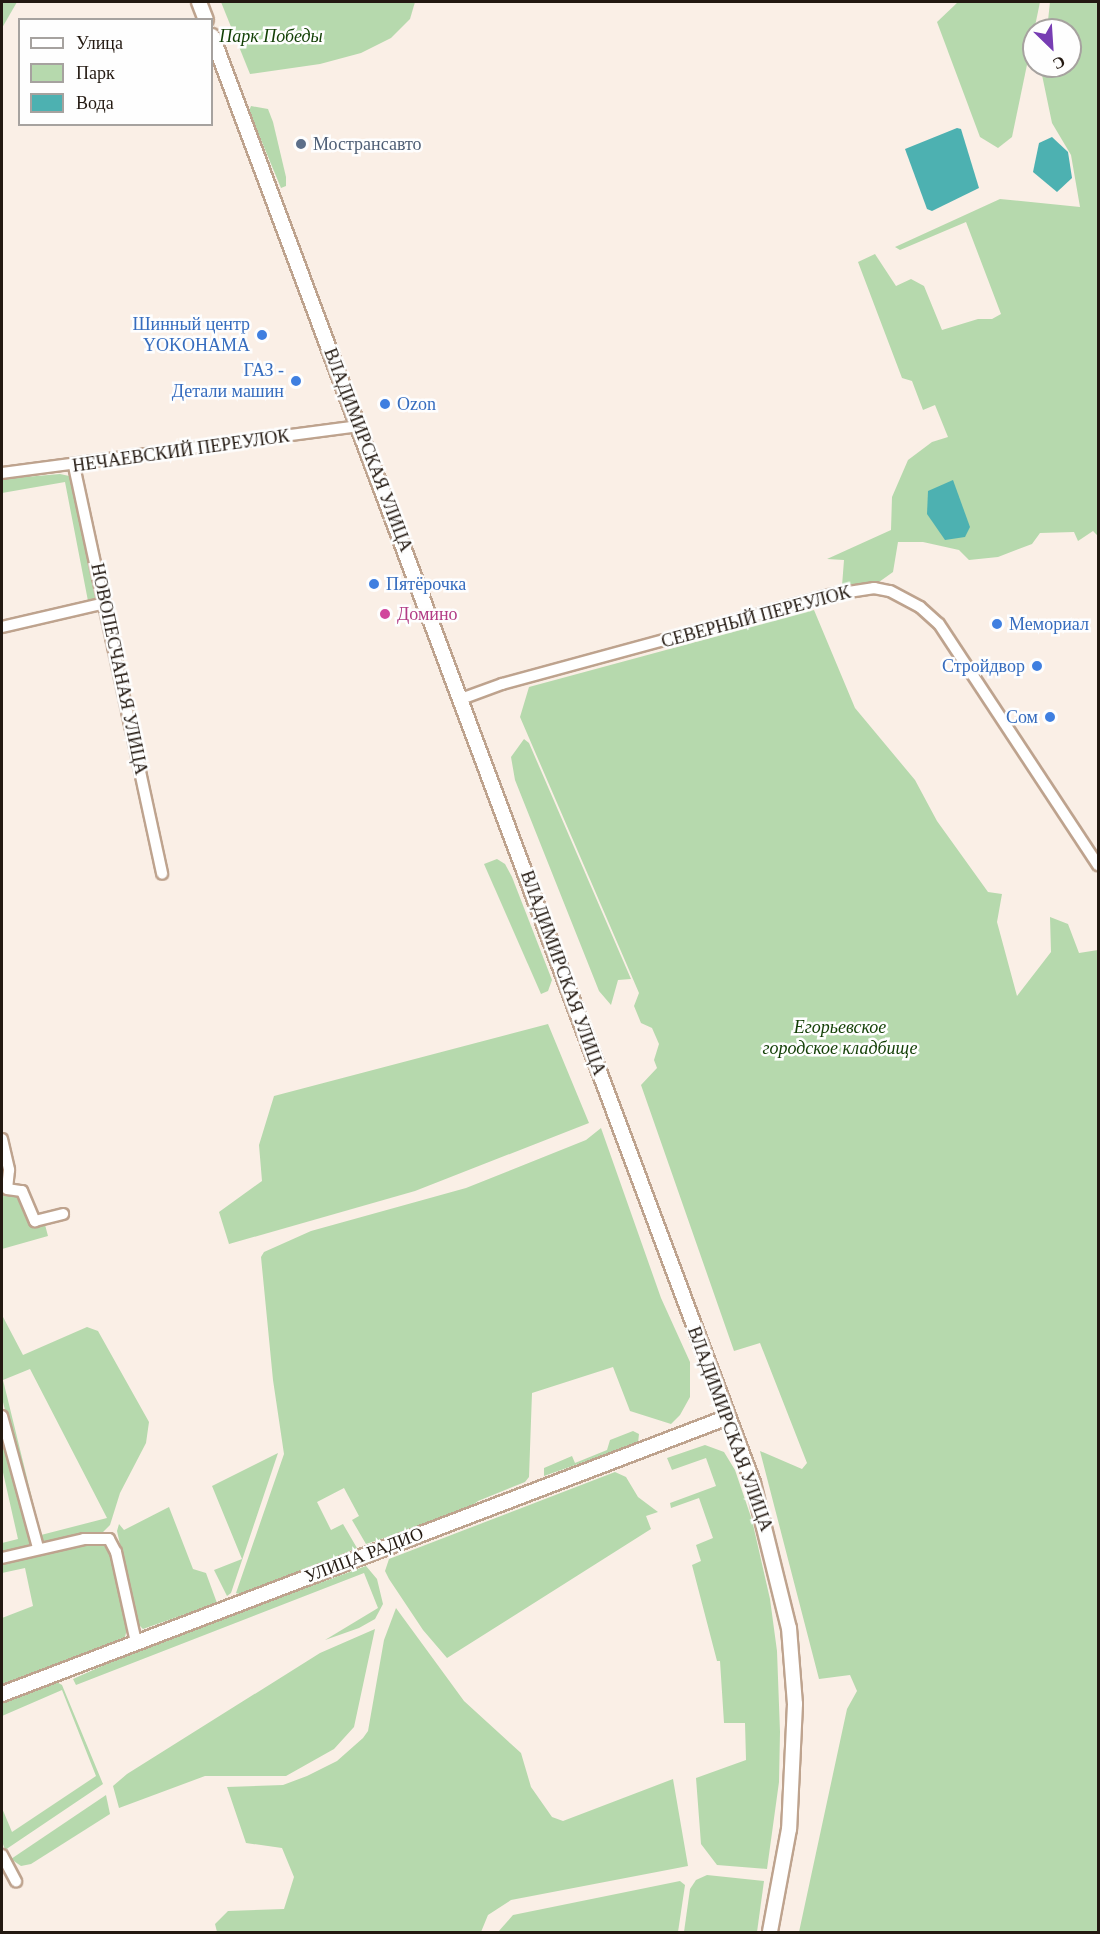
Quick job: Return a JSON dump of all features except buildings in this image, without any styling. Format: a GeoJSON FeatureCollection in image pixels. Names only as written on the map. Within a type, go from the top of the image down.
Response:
{"type":"FeatureCollection","features":[{"type":"Feature","properties":{"kind":"street"},"geometry":{"type":"LineString","coordinates":[[199,2],[205,18]]}},
{"type":"Feature","properties":{"kind":"street","name":"ВЛАДИМИРСКАЯ УЛИЦА"},"geometry":{"type":"LineString","coordinates":[[213,39],[360,426],[753,1483],[778,1573],[789,1628],[795,1704],[789,1829],[770,1932]]}},
{"type":"Feature","properties":{"kind":"street","name":"НЕЧАЕВСКИЙ ПЕРЕУЛОК"},"geometry":{"type":"LineString","coordinates":[[2,474],[360,426]]}},
{"type":"Feature","properties":{"kind":"street","name":"НОВОПЕСЧАНАЯ УЛИЦА"},"geometry":{"type":"LineString","coordinates":[[74,465],[162,874]]}},
{"type":"Feature","properties":{"kind":"street","name":"СЕВЕРНЫЙ ПЕРЕУЛОК"},"geometry":{"type":"LineString","coordinates":[[461,699],[502,684],[829,595],[874,588],[890,591],[920,607],[939,624],[1098,865]]}},
{"type":"Feature","properties":{"kind":"street"},"geometry":{"type":"LineString","coordinates":[[2,627],[105,603]]}},
{"type":"Feature","properties":{"kind":"street"},"geometry":{"type":"LineString","coordinates":[[2,1139],[9,1170],[7,1189],[22,1191],[35,1221],[63,1214]]}},
{"type":"Feature","properties":{"kind":"street"},"geometry":{"type":"LineString","coordinates":[[2,1416],[38,1548]]}},
{"type":"Feature","properties":{"kind":"street","name":"УЛИЦА РАДИО"},"geometry":{"type":"LineString","coordinates":[[2,1694],[728,1417]]}},
{"type":"Feature","properties":{"kind":"street"},"geometry":{"type":"LineString","coordinates":[[2,1558],[38,1548],[109,1539],[116,1552],[136,1642]]}},
{"type":"Feature","properties":{"kind":"street"},"geometry":{"type":"LineString","coordinates":[[2,1855],[16,1881]]}},
{"type":"Feature","properties":{"kind":"green space"},"geometry":{"type":"Polygon","coordinates":[[[2,2],[17,2],[2,28],[2,2]]]}},
{"type":"Feature","properties":{"kind":"green space","name":"Парк Победы"},"geometry":{"type":"Polygon","coordinates":[[[221,2],[415,2],[410,19],[391,38],[361,53],[320,64],[250,74],[221,2]]]}},
{"type":"Feature","properties":{"kind":"green space"},"geometry":{"type":"Polygon","coordinates":[[[958,2],[1040,2],[1037,18],[1022,18],[1022,78],[1024,78],[1012,137],[998,148],[980,137],[937,22],[958,2]]]}},
{"type":"Feature","properties":{"kind":"green space"},"geometry":{"type":"Polygon","coordinates":[[[1050,2],[1098,2],[1098,536],[1093,531],[1078,541],[1074,532],[1040,533],[1032,544],[998,557],[969,560],[959,550],[923,542],[898,542],[893,572],[879,582],[842,586],[844,560],[827,559],[891,530],[892,497],[908,460],[932,442],[948,437],[935,405],[923,410],[912,381],[902,378],[858,262],[875,254],[896,286],[911,279],[924,286],[942,330],[978,319],[992,319],[1001,314],[966,222],[900,250],[895,247],[1000,199],[1080,207],[1071,155],[1052,123],[1043,78],[1082,78],[1082,18],[1048,18],[1050,2]]]}},
{"type":"Feature","properties":{"kind":"green space"},"geometry":{"type":"Polygon","coordinates":[[[251,106],[268,109],[286,177],[286,186],[281,188],[249,111],[251,106]]]}},
{"type":"Feature","properties":{"kind":"green space"},"geometry":{"type":"Polygon","coordinates":[[[60,474],[74,477],[98,599],[37,617],[36,612],[88,601],[65,482],[2,493],[2,479],[60,474]]]}},
{"type":"Feature","properties":{"kind":"green space","name":"Егорьевское городское кладбище"},"geometry":{"type":"Polygon","coordinates":[[[814,610],[855,708],[915,780],[937,821],[988,892],[1002,894],[997,922],[1017,996],[1051,952],[1050,917],[1068,924],[1079,953],[1098,950],[1098,1932],[799,1932],[847,1709],[857,1691],[850,1675],[819,1679],[760,1451],[802,1469],[807,1463],[760,1343],[734,1351],[641,1085],[657,1068],[654,1060],[659,1044],[652,1028],[641,1023],[634,1006],[639,993],[520,717],[529,687],[814,610]]]}},
{"type":"Feature","properties":{"kind":"green space"},"geometry":{"type":"Polygon","coordinates":[[[524,739],[529,743],[631,979],[618,980],[611,1005],[599,991],[515,780],[511,757],[524,739]]]}},
{"type":"Feature","properties":{"kind":"green space"},"geometry":{"type":"Polygon","coordinates":[[[497,859],[505,864],[512,877],[552,980],[548,991],[541,994],[484,864],[497,859]]]}},
{"type":"Feature","properties":{"kind":"green space"},"geometry":{"type":"Polygon","coordinates":[[[548,1024],[589,1123],[415,1191],[229,1244],[219,1212],[262,1181],[259,1145],[274,1096],[548,1024]]]}},
{"type":"Feature","properties":{"kind":"green space"},"geometry":{"type":"Polygon","coordinates":[[[601,1128],[661,1298],[690,1362],[690,1397],[680,1415],[671,1424],[630,1411],[613,1367],[532,1393],[529,1477],[525,1482],[478,1501],[465,1511],[366,1544],[352,1520],[359,1516],[344,1488],[317,1502],[331,1530],[343,1524],[357,1548],[242,1595],[236,1593],[284,1454],[273,1380],[261,1257],[264,1252],[311,1231],[466,1188],[586,1140],[601,1128]]]}},
{"type":"Feature","properties":{"kind":"green space"},"geometry":{"type":"Polygon","coordinates":[[[2,1193],[16,1194],[30,1226],[44,1221],[48,1236],[2,1249],[2,1193]]]}},
{"type":"Feature","properties":{"kind":"green space"},"geometry":{"type":"Polygon","coordinates":[[[2,1315],[23,1355],[87,1327],[98,1331],[149,1422],[146,1443],[120,1493],[110,1525],[103,1532],[46,1543],[36,1535],[2,1398],[2,1315]],[[30,1369],[3,1380],[41,1535],[107,1518],[30,1369]]]}},
{"type":"Feature","properties":{"kind":"green space"},"geometry":{"type":"Polygon","coordinates":[[[2,1429],[31,1540],[27,1548],[2,1555],[2,1543],[18,1539],[2,1468],[2,1429]]]}},
{"type":"Feature","properties":{"kind":"green space"},"geometry":{"type":"Polygon","coordinates":[[[633,1431],[639,1434],[638,1443],[544,1476],[544,1468],[572,1456],[575,1463],[607,1450],[610,1440],[633,1431]]]}},
{"type":"Feature","properties":{"kind":"green space"},"geometry":{"type":"Polygon","coordinates":[[[705,1445],[724,1452],[735,1470],[752,1520],[770,1599],[777,1651],[780,1732],[779,1782],[767,1869],[717,1865],[701,1844],[696,1778],[746,1760],[745,1723],[724,1723],[720,1661],[717,1661],[692,1565],[701,1561],[696,1545],[713,1538],[699,1498],[671,1508],[670,1503],[716,1486],[706,1458],[672,1470],[667,1458],[705,1445]]]}},
{"type":"Feature","properties":{"kind":"green space"},"geometry":{"type":"Polygon","coordinates":[[[278,1453],[231,1593],[227,1596],[214,1570],[242,1559],[212,1486],[278,1453]]]}},
{"type":"Feature","properties":{"kind":"green space"},"geometry":{"type":"Polygon","coordinates":[[[615,1472],[626,1477],[638,1497],[658,1512],[646,1516],[651,1529],[447,1658],[423,1630],[389,1579],[385,1571],[389,1559],[615,1472]]]}},
{"type":"Feature","properties":{"kind":"green space"},"geometry":{"type":"Polygon","coordinates":[[[169,1507],[193,1569],[206,1573],[217,1603],[143,1629],[138,1624],[117,1531],[119,1524],[124,1530],[169,1507]]]}},
{"type":"Feature","properties":{"kind":"green space"},"geometry":{"type":"Polygon","coordinates":[[[87,1542],[102,1544],[111,1552],[127,1629],[125,1637],[2,1685],[2,1618],[33,1606],[25,1568],[2,1573],[2,1563],[87,1542]]]}},
{"type":"Feature","properties":{"kind":"green space"},"geometry":{"type":"Polygon","coordinates":[[[366,1566],[377,1579],[383,1604],[375,1619],[359,1628],[325,1640],[378,1608],[364,1573],[76,1685],[73,1679],[149,1645],[366,1566]]]}},
{"type":"Feature","properties":{"kind":"green space"},"geometry":{"type":"Polygon","coordinates":[[[396,1608],[464,1701],[521,1753],[531,1787],[552,1817],[563,1821],[673,1779],[688,1866],[511,1900],[488,1915],[481,1932],[217,1932],[215,1924],[228,1911],[284,1909],[294,1877],[282,1848],[246,1843],[227,1787],[283,1785],[337,1761],[363,1738],[368,1731],[384,1640],[396,1608]]]}},
{"type":"Feature","properties":{"kind":"green space"},"geometry":{"type":"Polygon","coordinates":[[[375,1629],[354,1727],[334,1749],[286,1776],[205,1776],[119,1808],[113,1786],[127,1774],[320,1653],[375,1629]]]}},
{"type":"Feature","properties":{"kind":"green space"},"geometry":{"type":"Polygon","coordinates":[[[55,1681],[62,1685],[103,1784],[5,1850],[2,1841],[2,1808],[12,1832],[96,1776],[62,1690],[2,1716],[2,1702],[55,1681]]]}},
{"type":"Feature","properties":{"kind":"green space"},"geometry":{"type":"Polygon","coordinates":[[[106,1795],[110,1814],[31,1864],[21,1866],[11,1859],[106,1795]]]}},
{"type":"Feature","properties":{"kind":"green space"},"geometry":{"type":"Polygon","coordinates":[[[707,1875],[764,1881],[757,1932],[684,1932],[690,1889],[696,1880],[707,1875]]]}},
{"type":"Feature","properties":{"kind":"green space"},"geometry":{"type":"Polygon","coordinates":[[[680,1881],[685,1885],[678,1932],[498,1932],[513,1915],[680,1881]]]}},
{"type":"Feature","properties":{"kind":"water"},"geometry":{"type":"Polygon","coordinates":[[[957,128],[961,129],[979,188],[932,211],[927,209],[905,149],[957,128]]]}},
{"type":"Feature","properties":{"kind":"water"},"geometry":{"type":"Polygon","coordinates":[[[1052,137],[1068,152],[1072,178],[1057,192],[1033,172],[1039,143],[1052,137]]]}},
{"type":"Feature","properties":{"kind":"water"},"geometry":{"type":"Polygon","coordinates":[[[953,480],[970,527],[965,537],[945,540],[927,514],[928,491],[953,480]]]}},
{"type":"Feature","properties":{"kind":"place","name":"Мострансавто"},"geometry":{"type":"Point","coordinates":[301,144]}},
{"type":"Feature","properties":{"kind":"place","name":"Шинный центр YOKOHAMA"},"geometry":{"type":"Point","coordinates":[262,335]}},
{"type":"Feature","properties":{"kind":"place","name":"ГАЗ - Детали машин"},"geometry":{"type":"Point","coordinates":[296,381]}},
{"type":"Feature","properties":{"kind":"place","name":"Ozon"},"geometry":{"type":"Point","coordinates":[385,404]}},
{"type":"Feature","properties":{"kind":"place","name":"Пятёрочка"},"geometry":{"type":"Point","coordinates":[374,584]}},
{"type":"Feature","properties":{"kind":"place","name":"Домино"},"geometry":{"type":"Point","coordinates":[385,614]}},
{"type":"Feature","properties":{"kind":"place","name":"Мемориал"},"geometry":{"type":"Point","coordinates":[997,624]}},
{"type":"Feature","properties":{"kind":"place","name":"Стройдвор"},"geometry":{"type":"Point","coordinates":[1037,666]}},
{"type":"Feature","properties":{"kind":"place","name":"Сом"},"geometry":{"type":"Point","coordinates":[1050,717]}}]}
